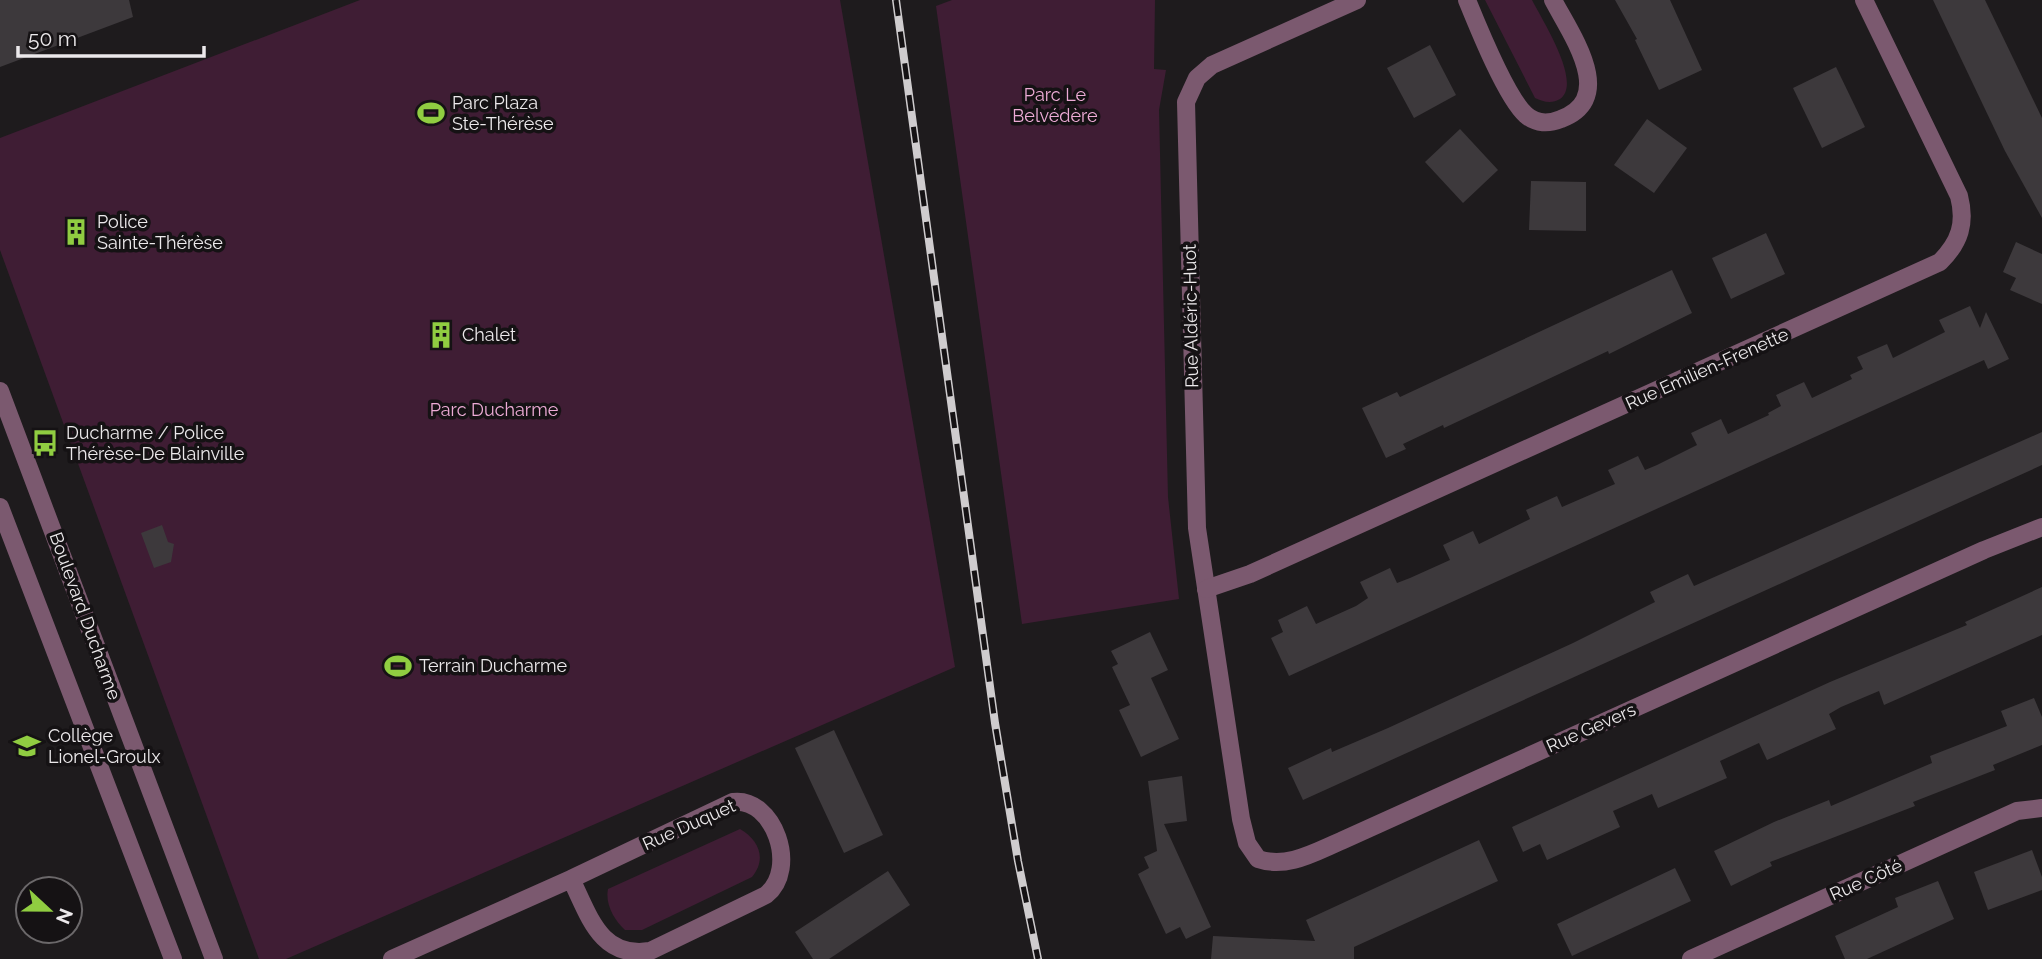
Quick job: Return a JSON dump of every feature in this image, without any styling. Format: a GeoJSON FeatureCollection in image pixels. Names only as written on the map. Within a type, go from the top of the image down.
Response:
{"type":"FeatureCollection","features":[{"type":"Feature","properties":{"kind":"street","name":"Rue Aldéric-Huot"},"geometry":{"type":"LineString","coordinates":[[1229,732],[1195,502],[1186,102],[1197,78],[1212,65],[1357,0]]}},
{"type":"Feature","properties":{"kind":"street"},"geometry":{"type":"LineString","coordinates":[[1466,0],[1515,101],[1528,117],[1547,123],[1576,112],[1589,88],[1583,57],[1553,0]]}},
{"type":"Feature","properties":{"kind":"street","name":"Rue Emilien-Frenette"},"geometry":{"type":"LineString","coordinates":[[1206,589],[1250,574],[1940,262],[1960,235],[1962,209],[1959,196],[1864,0]]}},
{"type":"Feature","properties":{"kind":"street","name":"Boulevard Ducharme"},"geometry":{"type":"LineString","coordinates":[[0,391],[214,959]]}},
{"type":"Feature","properties":{"kind":"street"},"geometry":{"type":"LineString","coordinates":[[0,507],[173,959]]}},
{"type":"Feature","properties":{"kind":"street","name":"Rue Gevers"},"geometry":{"type":"LineString","coordinates":[[1229,732],[1241,819],[1251,853],[1267,862],[1293,860],[2042,527]]}},
{"type":"Feature","properties":{"kind":"street","name":"Rue Duquet"},"geometry":{"type":"LineString","coordinates":[[392,959],[740,801],[752,805],[763,815],[776,837],[783,858],[777,884],[766,895],[650,950],[631,954],[617,951],[605,941],[571,879]]}},
{"type":"Feature","properties":{"kind":"street","name":"Rue Côté"},"geometry":{"type":"LineString","coordinates":[[1691,959],[2017,811],[2042,808]]}},
{"type":"Feature","properties":{"kind":"green space","name":"Parc Ducharme"},"geometry":{"type":"Polygon","coordinates":[[[360,0],[840,0],[955,667],[286,959],[259,959],[0,250],[0,138],[360,0]]]}},
{"type":"Feature","properties":{"kind":"green space","name":"Parc Le Belvédère"},"geometry":{"type":"Polygon","coordinates":[[[952,0],[1155,0],[1154,69],[1166,70],[1159,110],[1168,497],[1179,599],[1022,624],[936,6],[952,0]]]}},
{"type":"Feature","properties":{"kind":"green space"},"geometry":{"type":"Polygon","coordinates":[[[1485,0],[1532,0],[1564,66],[1566,91],[1560,99],[1548,102],[1535,98],[1485,0]]]}},
{"type":"Feature","properties":{"kind":"green space"},"geometry":{"type":"Polygon","coordinates":[[[740,829],[747,833],[759,850],[759,863],[752,877],[642,930],[625,930],[617,921],[609,906],[608,889],[740,829]]]}},
{"type":"Feature","properties":{"kind":"building"},"geometry":{"type":"Polygon","coordinates":[[[0,0],[129,0],[133,17],[0,67],[0,0]]]}},
{"type":"Feature","properties":{"kind":"building"},"geometry":{"type":"Polygon","coordinates":[[[1615,0],[1670,0],[1702,70],[1659,90],[1635,40],[1637,39],[1615,0]]]}},
{"type":"Feature","properties":{"kind":"building"},"geometry":{"type":"Polygon","coordinates":[[[1933,0],[1985,0],[2042,118],[2042,218],[2005,151],[1933,0]]]}},
{"type":"Feature","properties":{"kind":"building"},"geometry":{"type":"Polygon","coordinates":[[[1430,45],[1456,95],[1414,118],[1387,68],[1430,45]]]}},
{"type":"Feature","properties":{"kind":"building"},"geometry":{"type":"Polygon","coordinates":[[[1836,67],[1865,127],[1822,148],[1793,88],[1836,67]]]}},
{"type":"Feature","properties":{"kind":"building"},"geometry":{"type":"Polygon","coordinates":[[[1647,119],[1687,148],[1654,193],[1614,165],[1647,119]]]}},
{"type":"Feature","properties":{"kind":"building"},"geometry":{"type":"Polygon","coordinates":[[[1460,129],[1498,170],[1463,203],[1425,162],[1460,129]]]}},
{"type":"Feature","properties":{"kind":"building"},"geometry":{"type":"Polygon","coordinates":[[[1531,181],[1586,182],[1586,231],[1529,230],[1531,181]]]}},
{"type":"Feature","properties":{"kind":"building"},"geometry":{"type":"Polygon","coordinates":[[[1766,233],[1785,274],[1731,299],[1712,258],[1766,233]]]}},
{"type":"Feature","properties":{"kind":"building"},"geometry":{"type":"Polygon","coordinates":[[[2016,242],[2042,254],[2042,304],[2010,290],[2016,278],[2003,272],[2016,242]]]}},
{"type":"Feature","properties":{"kind":"building"},"geometry":{"type":"Polygon","coordinates":[[[1672,270],[1692,313],[1609,354],[1608,351],[1444,428],[1443,425],[1403,444],[1406,449],[1386,458],[1362,408],[1397,392],[1400,397],[1672,270]]]}},
{"type":"Feature","properties":{"kind":"building"},"geometry":{"type":"Polygon","coordinates":[[[1970,306],[1980,328],[1986,312],[2009,359],[1988,369],[1984,360],[1289,676],[1271,638],[1283,632],[1278,620],[1307,606],[1316,624],[1356,606],[1368,598],[1360,582],[1390,568],[1397,583],[1450,560],[1443,545],[1473,531],[1479,544],[1530,519],[1526,510],[1557,496],[1562,507],[1615,484],[1608,470],[1638,456],[1645,470],[1657,465],[1697,445],[1691,433],[1721,419],[1728,434],[1769,415],[1768,413],[1781,406],[1776,395],[1804,382],[1812,398],[1852,379],[1850,375],[1863,369],[1857,357],[1887,344],[1893,358],[1945,332],[1939,320],[1970,306]]]}},
{"type":"Feature","properties":{"kind":"building"},"geometry":{"type":"Polygon","coordinates":[[[2042,432],[2042,465],[1303,800],[1288,768],[1331,748],[1332,752],[1388,728],[1573,643],[1655,602],[1650,592],[1688,574],[1694,586],[2042,432]]]}},
{"type":"Feature","properties":{"kind":"building"},"geometry":{"type":"Polygon","coordinates":[[[162,525],[168,542],[174,544],[171,562],[154,568],[141,533],[162,525]]]}},
{"type":"Feature","properties":{"kind":"building"},"geometry":{"type":"Polygon","coordinates":[[[2042,587],[2042,635],[1884,705],[1879,691],[1841,707],[1829,714],[1836,729],[1767,760],[1759,743],[1720,761],[1727,778],[1658,808],[1652,794],[1613,811],[1620,827],[1547,860],[1540,844],[1523,852],[1512,827],[1830,682],[1967,625],[1965,622],[2042,587]]]}},
{"type":"Feature","properties":{"kind":"building"},"geometry":{"type":"Polygon","coordinates":[[[1150,632],[1168,670],[1151,678],[1179,739],[1141,757],[1119,710],[1130,705],[1112,667],[1118,664],[1111,651],[1150,632]]]}},
{"type":"Feature","properties":{"kind":"building"},"geometry":{"type":"Polygon","coordinates":[[[2034,698],[2042,717],[2042,745],[1993,765],[1995,770],[1913,802],[1915,806],[1770,862],[1772,866],[1731,886],[1714,851],[1774,822],[1829,800],[1831,806],[1932,763],[1930,756],[2007,726],[2001,711],[2034,698]]]}},
{"type":"Feature","properties":{"kind":"building"},"geometry":{"type":"Polygon","coordinates":[[[834,730],[883,835],[844,853],[795,748],[834,730]]]}},
{"type":"Feature","properties":{"kind":"building"},"geometry":{"type":"Polygon","coordinates":[[[1182,776],[1187,821],[1164,824],[1211,927],[1186,939],[1180,927],[1166,934],[1138,874],[1149,868],[1144,857],[1157,851],[1148,781],[1182,776]]]}},
{"type":"Feature","properties":{"kind":"building"},"geometry":{"type":"Polygon","coordinates":[[[1479,840],[1498,881],[1354,947],[1354,959],[1211,959],[1213,936],[1315,941],[1306,920],[1479,840]]]}},
{"type":"Feature","properties":{"kind":"building"},"geometry":{"type":"Polygon","coordinates":[[[2032,850],[2042,877],[2042,890],[1988,910],[1974,872],[2032,850]]]}},
{"type":"Feature","properties":{"kind":"building"},"geometry":{"type":"Polygon","coordinates":[[[1675,868],[1691,901],[1572,956],[1557,924],[1675,868]]]}},
{"type":"Feature","properties":{"kind":"building"},"geometry":{"type":"Polygon","coordinates":[[[888,871],[910,905],[829,959],[813,959],[795,932],[888,871]]]}},
{"type":"Feature","properties":{"kind":"building"},"geometry":{"type":"Polygon","coordinates":[[[1938,881],[1954,919],[1867,959],[1845,959],[1835,936],[1898,907],[1895,898],[1938,881]]]}},
{"type":"Feature","properties":{"kind":"railway"},"geometry":{"type":"LineString","coordinates":[[896,0],[995,723],[1018,861],[1038,959]]}},
{"type":"Feature","properties":{"kind":"place","name":"Parc Plaza Ste-Thérèse"},"geometry":{"type":"Point","coordinates":[431,113]}},
{"type":"Feature","properties":{"kind":"place","name":"Police Sainte-Thérèse"},"geometry":{"type":"Point","coordinates":[76,232]}},
{"type":"Feature","properties":{"kind":"place","name":"Chalet"},"geometry":{"type":"Point","coordinates":[441,335]}},
{"type":"Feature","properties":{"kind":"place","name":"Ducharme / Police Thérèse-De Blainville"},"geometry":{"type":"Point","coordinates":[45,443]}},
{"type":"Feature","properties":{"kind":"place","name":"Terrain Ducharme"},"geometry":{"type":"Point","coordinates":[398,666]}},
{"type":"Feature","properties":{"kind":"place","name":"Collège Lionel-Groulx"},"geometry":{"type":"Point","coordinates":[27,746]}}]}
